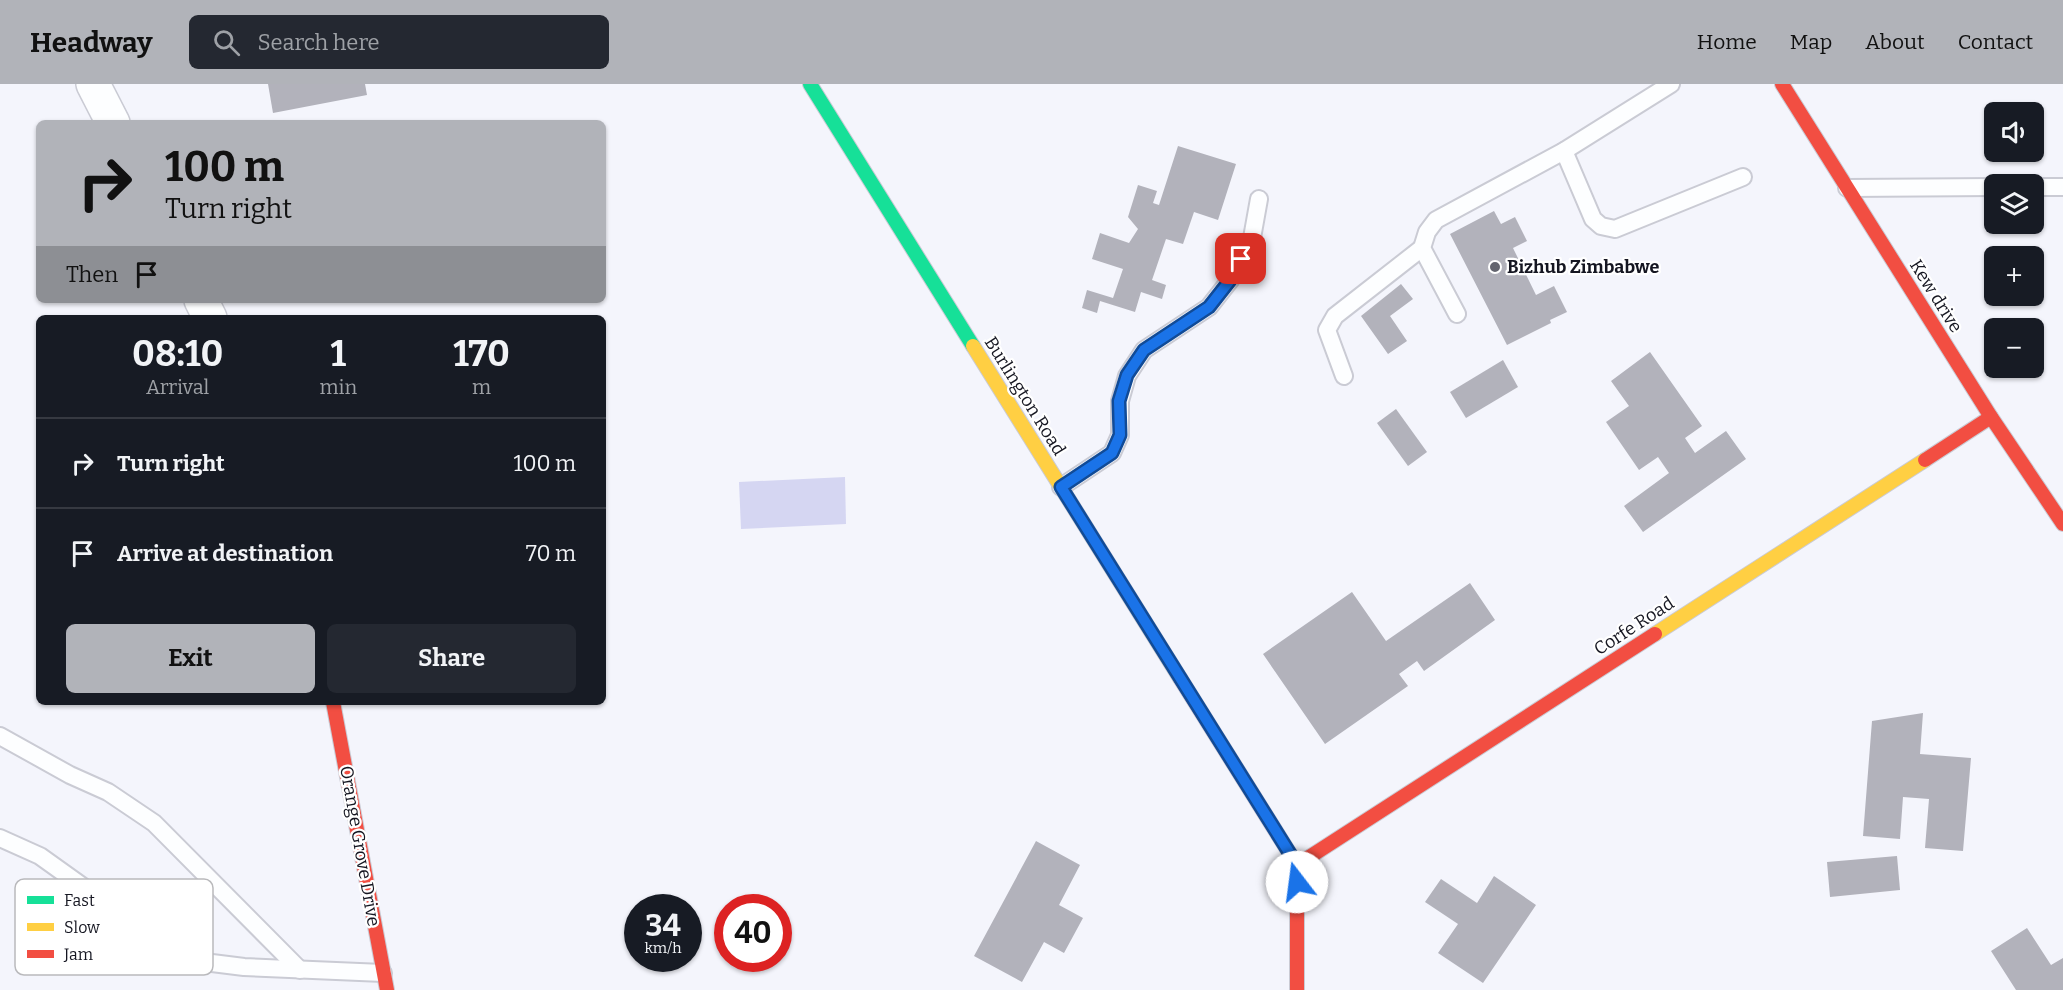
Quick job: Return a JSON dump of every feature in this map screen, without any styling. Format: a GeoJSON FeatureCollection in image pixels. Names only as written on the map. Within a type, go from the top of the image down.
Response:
{"type":"FeatureCollection","features":[{"type":"Feature","properties":{"kind":"street"},"geometry":{"type":"LineString","coordinates":[[93,84],[111,120]]}},
{"type":"Feature","properties":{"kind":"street","name":"Burlington Road"},"geometry":{"type":"LineString","coordinates":[[810,84],[1297,865]]}},
{"type":"Feature","properties":{"kind":"street","name":"Kew drive"},"geometry":{"type":"LineString","coordinates":[[1782,84],[1991,417],[2063,524]]}},
{"type":"Feature","properties":{"kind":"street","name":"Corfe Road"},"geometry":{"type":"LineString","coordinates":[[1297,865],[1991,417]]}},
{"type":"Feature","properties":{"kind":"street","name":"Orange Grove Drive"},"geometry":{"type":"LineString","coordinates":[[334,705],[387,990]]}},
{"type":"Feature","properties":{"kind":"street"},"geometry":{"type":"LineString","coordinates":[[1297,865],[1297,990]]}},
{"type":"Feature","properties":{"kind":"lane"},"geometry":{"type":"LineString","coordinates":[[1344,376],[1327,330],[1335,316],[1422,248],[1427,232],[1436,220],[1564,151],[1671,84]]}},
{"type":"Feature","properties":{"kind":"lane"},"geometry":{"type":"LineString","coordinates":[[1564,151],[1593,219],[1601,226],[1615,229],[1743,177]]}},
{"type":"Feature","properties":{"kind":"lane"},"geometry":{"type":"LineString","coordinates":[[2044,187],[2063,187]]}},
{"type":"Feature","properties":{"kind":"lane"},"geometry":{"type":"LineString","coordinates":[[1847,188],[1984,188]]}},
{"type":"Feature","properties":{"kind":"lane"},"geometry":{"type":"LineString","coordinates":[[1061,487],[1112,453],[1120,435],[1119,401],[1127,375],[1144,350],[1209,307],[1231,279],[1252,238],[1259,200]]}},
{"type":"Feature","properties":{"kind":"lane"},"geometry":{"type":"LineString","coordinates":[[1422,248],[1457,314]]}},
{"type":"Feature","properties":{"kind":"lane"},"geometry":{"type":"LineString","coordinates":[[0,736],[70,775],[108,792],[154,824],[209,879]]}},
{"type":"Feature","properties":{"kind":"lane"},"geometry":{"type":"LineString","coordinates":[[0,838],[40,856],[72,879]]}},
{"type":"Feature","properties":{"kind":"lane"},"geometry":{"type":"LineString","coordinates":[[213,883],[300,970]]}},
{"type":"Feature","properties":{"kind":"lane"},"geometry":{"type":"LineString","coordinates":[[213,963],[244,967],[383,973]]}},
{"type":"Feature","properties":{"kind":"shaded area"},"geometry":{"type":"Polygon","coordinates":[[[845,477],[846,524],[741,529],[739,482],[845,477]]]}},
{"type":"Feature","properties":{"kind":"building"},"geometry":{"type":"Polygon","coordinates":[[[268,84],[365,84],[367,95],[273,113],[268,84]]]}},
{"type":"Feature","properties":{"kind":"building"},"geometry":{"type":"Polygon","coordinates":[[[1178,146],[1236,164],[1218,220],[1194,212],[1183,244],[1166,239],[1152,280],[1166,285],[1162,299],[1141,292],[1135,312],[1100,301],[1097,313],[1082,308],[1087,290],[1113,298],[1123,269],[1092,259],[1100,233],[1129,243],[1138,229],[1128,217],[1138,185],[1157,191],[1153,203],[1159,205],[1178,146]]]}},
{"type":"Feature","properties":{"kind":"building","name":"Bizhub Zimbabwe"},"geometry":{"type":"Polygon","coordinates":[[[1494,211],[1501,224],[1515,217],[1527,241],[1513,248],[1536,295],[1554,286],[1567,312],[1550,320],[1551,323],[1507,345],[1450,234],[1494,211]]]}},
{"type":"Feature","properties":{"kind":"building"},"geometry":{"type":"Polygon","coordinates":[[[1401,284],[1413,299],[1390,316],[1407,341],[1388,354],[1361,316],[1401,284]]]}},
{"type":"Feature","properties":{"kind":"building"},"geometry":{"type":"Polygon","coordinates":[[[1650,352],[1702,426],[1685,438],[1695,453],[1726,431],[1746,459],[1643,532],[1624,506],[1669,473],[1658,457],[1639,470],[1606,422],[1629,406],[1611,381],[1650,352]]]}},
{"type":"Feature","properties":{"kind":"building"},"geometry":{"type":"Polygon","coordinates":[[[1503,360],[1518,387],[1466,418],[1450,392],[1503,360]]]}},
{"type":"Feature","properties":{"kind":"building"},"geometry":{"type":"Polygon","coordinates":[[[1396,409],[1427,452],[1408,466],[1377,423],[1396,409]]]}},
{"type":"Feature","properties":{"kind":"building"},"geometry":{"type":"Polygon","coordinates":[[[1470,583],[1495,620],[1424,671],[1417,661],[1399,674],[1408,686],[1325,744],[1263,654],[1352,592],[1386,641],[1470,583]]]}},
{"type":"Feature","properties":{"kind":"building"},"geometry":{"type":"Polygon","coordinates":[[[1923,713],[1920,754],[1971,758],[1963,851],[1925,848],[1929,799],[1903,797],[1900,839],[1863,836],[1872,721],[1923,713]]]}},
{"type":"Feature","properties":{"kind":"building"},"geometry":{"type":"Polygon","coordinates":[[[1036,841],[1080,865],[1059,905],[1083,918],[1064,953],[1044,942],[1022,982],[974,956],[1036,841]]]}},
{"type":"Feature","properties":{"kind":"building"},"geometry":{"type":"Polygon","coordinates":[[[1897,856],[1900,890],[1830,897],[1827,862],[1897,856]]]}},
{"type":"Feature","properties":{"kind":"building"},"geometry":{"type":"Polygon","coordinates":[[[1494,876],[1536,905],[1483,983],[1438,953],[1458,924],[1425,902],[1441,879],[1477,903],[1494,876]]]}},
{"type":"Feature","properties":{"kind":"building"},"geometry":{"type":"Polygon","coordinates":[[[2027,928],[2051,965],[2063,958],[2063,990],[2016,990],[1991,951],[2027,928]]]}},
{"type":"Feature","properties":{"kind":"traffic: fast"},"geometry":{"type":"LineString","coordinates":[[810,84],[973,346]]}},
{"type":"Feature","properties":{"kind":"traffic: slow"},"geometry":{"type":"LineString","coordinates":[[973,346],[1180,678]]}},
{"type":"Feature","properties":{"kind":"traffic: slow"},"geometry":{"type":"LineString","coordinates":[[1655,634],[1925,460]]}},
{"type":"Feature","properties":{"kind":"traffic: jam"},"geometry":{"type":"LineString","coordinates":[[1782,84],[1991,417],[2063,524]]}},
{"type":"Feature","properties":{"kind":"traffic: jam"},"geometry":{"type":"LineString","coordinates":[[1925,460],[1991,417]]}},
{"type":"Feature","properties":{"kind":"traffic: jam"},"geometry":{"type":"LineString","coordinates":[[1297,865],[1655,634]]}},
{"type":"Feature","properties":{"kind":"traffic: jam"},"geometry":{"type":"LineString","coordinates":[[1180,678],[1297,865],[1297,990]]}},
{"type":"Feature","properties":{"kind":"traffic: jam"},"geometry":{"type":"LineString","coordinates":[[334,705],[387,990]]}},
{"type":"Feature","properties":{"kind":"place","name":"Bizhub Zimbabwe"},"geometry":{"type":"Point","coordinates":[1495,267]}},
{"type":"Feature","properties":{"kind":"route"},"geometry":{"type":"LineString","coordinates":[[1241,259],[1231,279],[1209,307],[1144,350],[1127,375],[1119,401],[1120,435],[1112,453],[1061,487],[1297,865],[1297,882]]}}]}
